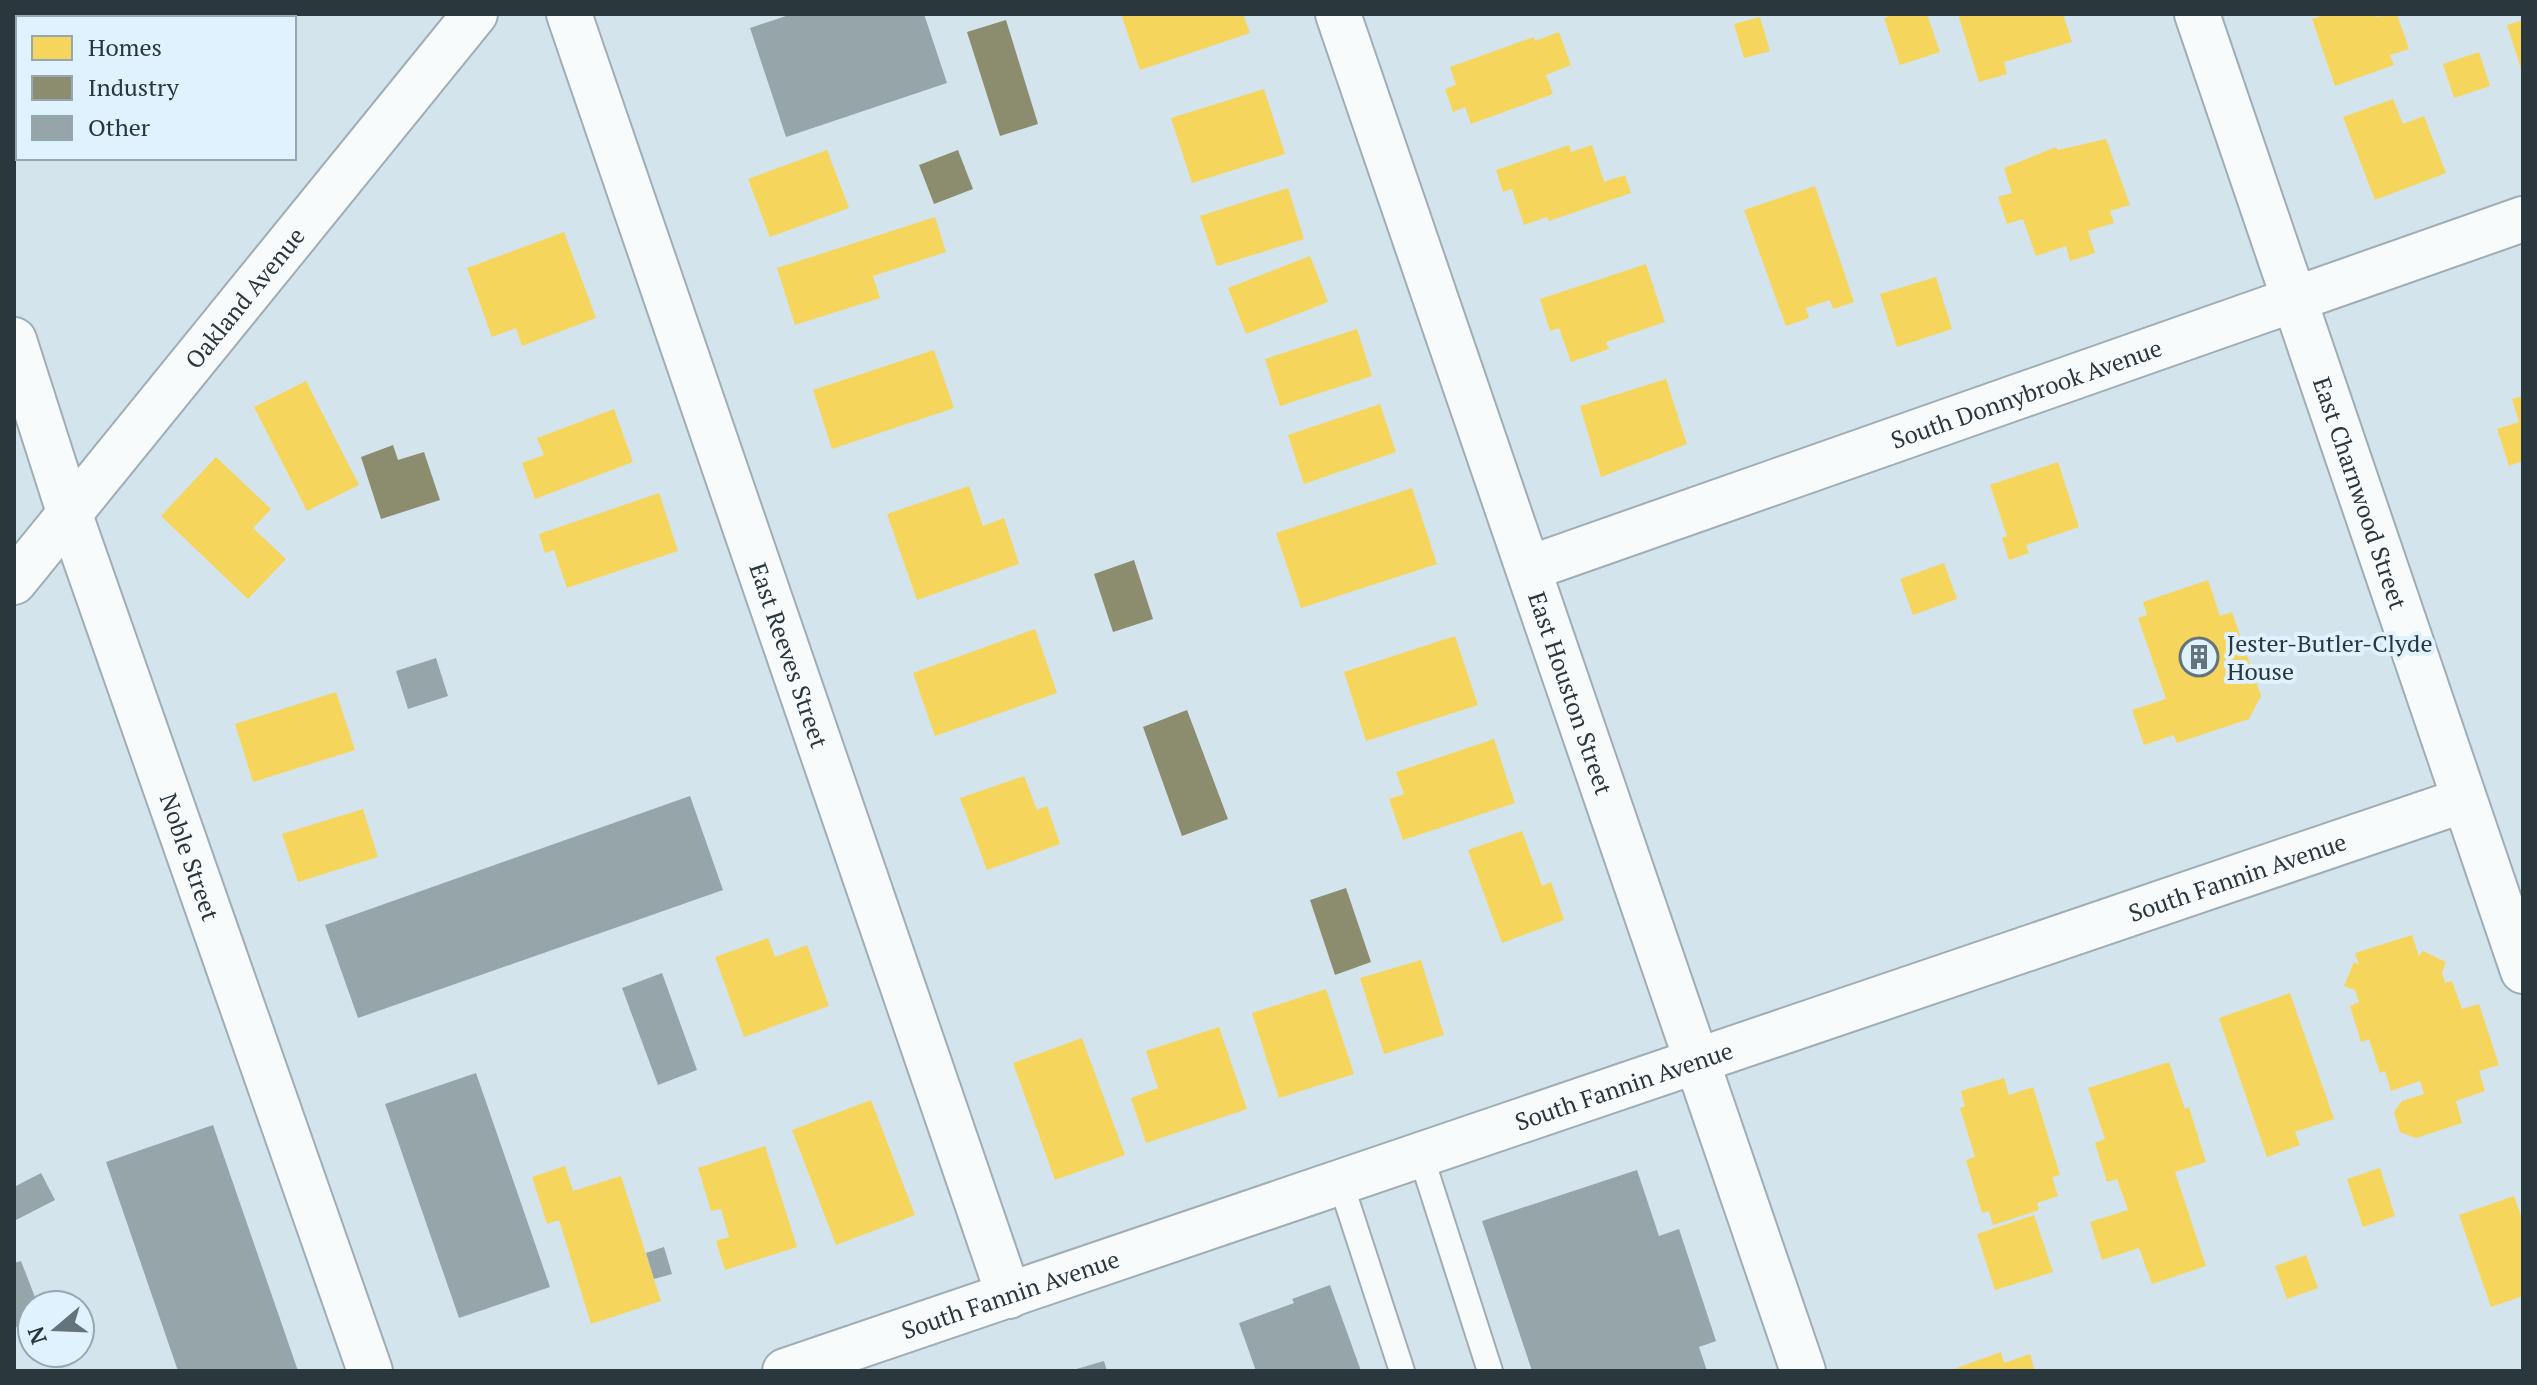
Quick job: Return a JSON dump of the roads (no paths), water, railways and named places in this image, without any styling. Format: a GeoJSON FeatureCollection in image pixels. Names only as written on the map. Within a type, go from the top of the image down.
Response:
{"type":"FeatureCollection","features":[{"type":"Feature","properties":{"kind":"street","name":"Oakland Avenue"},"geometry":{"type":"LineString","coordinates":[[14,582],[475,14]]}},
{"type":"Feature","properties":{"kind":"street","name":"East Reeves Street"},"geometry":{"type":"LineString","coordinates":[[569,14],[1009,1296]]}},
{"type":"Feature","properties":{"kind":"street","name":"East Houston Street"},"geometry":{"type":"LineString","coordinates":[[1338,14],[1803,1371]]}},
{"type":"Feature","properties":{"kind":"street","name":"East Charnwood Street"},"geometry":{"type":"LineString","coordinates":[[2197,14],[2523,971]]}},
{"type":"Feature","properties":{"kind":"street","name":"South Donnybrook Avenue"},"geometry":{"type":"LineString","coordinates":[[1530,568],[2523,219]]}},
{"type":"Feature","properties":{"kind":"street","name":"Noble Street"},"geometry":{"type":"LineString","coordinates":[[14,340],[69,512],[370,1371]]}},
{"type":"Feature","properties":{"kind":"street","name":"South Fannin Avenue"},"geometry":{"type":"LineString","coordinates":[[785,1371],[2464,800]]}},
{"type":"Feature","properties":{"kind":"lane"},"geometry":{"type":"LineString","coordinates":[[1421,1156],[1490,1371]]}},
{"type":"Feature","properties":{"kind":"lane"},"geometry":{"type":"LineString","coordinates":[[1340,1181],[1402,1371]]}},
{"type":"Feature","properties":{"kind":"place","name":"Jester-Butler-Clyde House"},"geometry":{"type":"Point","coordinates":[2199,657]}}]}
